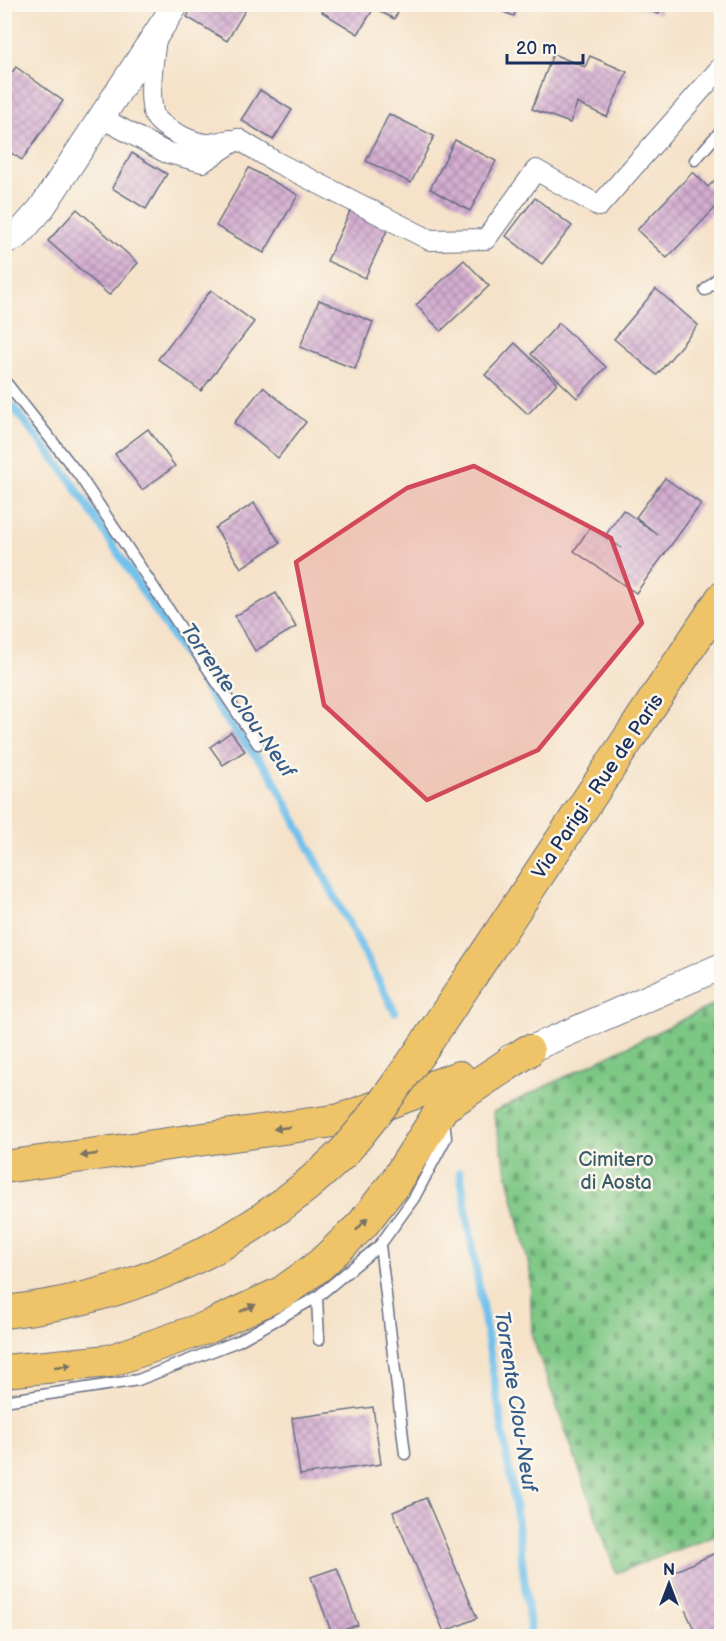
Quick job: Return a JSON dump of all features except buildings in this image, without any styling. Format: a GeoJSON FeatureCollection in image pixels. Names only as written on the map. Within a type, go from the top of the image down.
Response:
{"type":"FeatureCollection","features":[{"type":"Feature","properties":{"kind":"main road","name":"Via Parigi - Rue de Paris"},"geometry":{"type":"LineString","coordinates":[[4,1311],[87,1299],[137,1283],[220,1247],[309,1186],[344,1152],[405,1076],[722,598]]}},
{"type":"Feature","properties":{"kind":"main road"},"geometry":{"type":"LineString","coordinates":[[4,1167],[340,1120],[393,1101],[447,1089],[528,1051]]}},
{"type":"Feature","properties":{"kind":"main road"},"geometry":{"type":"LineString","coordinates":[[4,1371],[109,1361],[208,1327],[282,1292],[320,1265],[362,1225],[394,1184],[447,1089]]}},
{"type":"Feature","properties":{"kind":"main road"},"geometry":{"type":"LineString","coordinates":[[393,1101],[411,1111],[418,1122],[418,1142]]}},
{"type":"Feature","properties":{"kind":"street"},"geometry":{"type":"LineString","coordinates":[[4,241],[17,236],[41,209],[176,4]]}},
{"type":"Feature","properties":{"kind":"street"},"geometry":{"type":"LineString","coordinates":[[156,34],[151,96],[153,115],[165,127],[182,136],[207,144],[238,139],[276,162],[430,240],[486,239],[536,170],[599,206],[722,66]]}},
{"type":"Feature","properties":{"kind":"street"},"geometry":{"type":"LineString","coordinates":[[100,117],[165,152],[203,162],[238,139]]}},
{"type":"Feature","properties":{"kind":"street"},"geometry":{"type":"LineString","coordinates":[[528,1051],[722,966]]}},
{"type":"Feature","properties":{"kind":"lane"},"geometry":{"type":"LineString","coordinates":[[695,160],[722,129]]}},
{"type":"Feature","properties":{"kind":"lane"},"geometry":{"type":"LineString","coordinates":[[705,290],[722,274]]}},
{"type":"Feature","properties":{"kind":"lane"},"geometry":{"type":"LineString","coordinates":[[4,380],[80,475],[258,744]]}},
{"type":"Feature","properties":{"kind":"lane"},"geometry":{"type":"LineString","coordinates":[[4,1401],[138,1380],[238,1341],[317,1297],[380,1245],[414,1198],[446,1138],[447,1089]]}},
{"type":"Feature","properties":{"kind":"lane"},"geometry":{"type":"LineString","coordinates":[[380,1245],[405,1454]]}},
{"type":"Feature","properties":{"kind":"lane"},"geometry":{"type":"LineString","coordinates":[[317,1297],[319,1340]]}},
{"type":"Feature","properties":{"kind":"highlighted area"},"geometry":{"type":"Polygon","coordinates":[[[474,466],[611,538],[642,623],[538,750],[427,800],[324,705],[296,562],[407,488],[474,466]]]}},
{"type":"Feature","properties":{"kind":"green space","name":"Cimitero di Aosta"},"geometry":{"type":"Polygon","coordinates":[[[721,1001],[721,1533],[616,1573],[532,1336],[530,1270],[493,1112],[721,1001]]]}},
{"type":"Feature","properties":{"kind":"waterway","name":"Torrente Clou-Neuf"},"geometry":{"type":"LineString","coordinates":[[4,396],[68,476],[227,721],[271,774],[395,1012]]}},
{"type":"Feature","properties":{"kind":"waterway","name":"Torrente Clou-Neuf"},"geometry":{"type":"LineString","coordinates":[[460,1172],[517,1517],[531,1636]]}}]}
